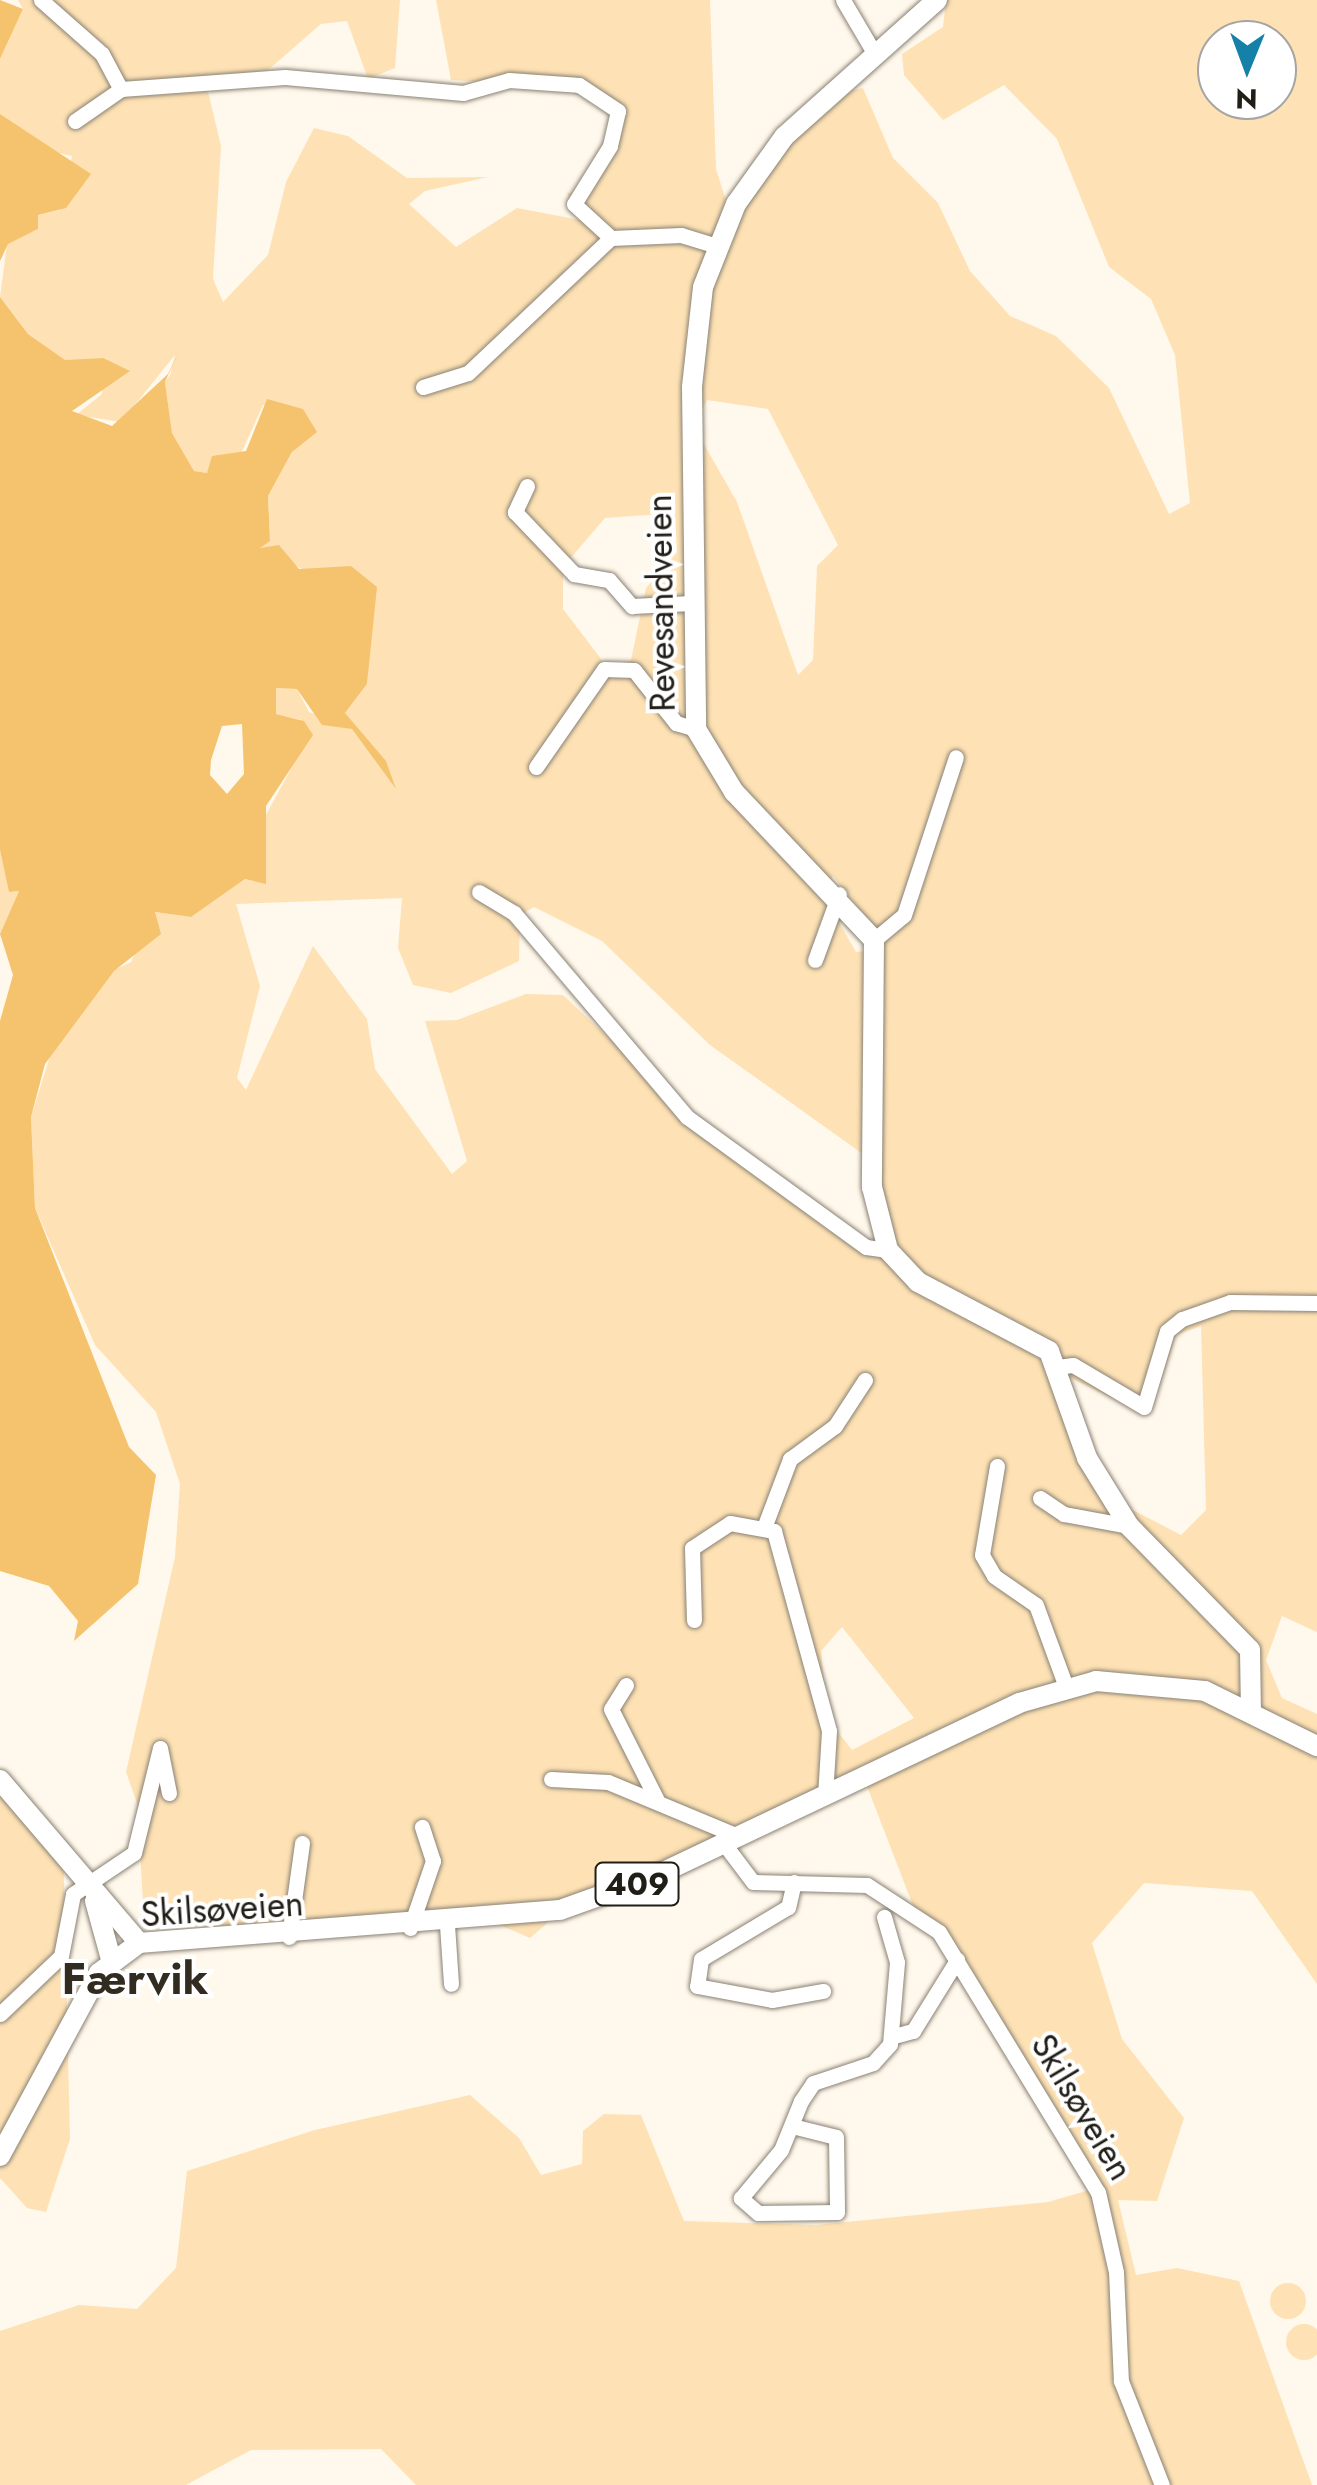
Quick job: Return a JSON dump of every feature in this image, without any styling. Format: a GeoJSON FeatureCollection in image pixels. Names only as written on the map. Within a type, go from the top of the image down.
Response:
{"type":"FeatureCollection","features":[{"type":"Feature","properties":{"kind":"main road","name":"Revesandveien"},"geometry":{"type":"LineString","coordinates":[[874,940],[839,894],[734,792],[696,728],[691,602],[696,320],[717,246],[784,137],[937,0]]}},
{"type":"Feature","properties":{"kind":"main road"},"geometry":{"type":"LineString","coordinates":[[874,940],[872,1187],[888,1250],[918,1282],[1040,1340],[1058,1367],[1087,1458],[1129,1526],[1245,1642],[1254,1663],[1251,1711]]}},
{"type":"Feature","properties":{"kind":"main road"},"geometry":{"type":"LineString","coordinates":[[1226,1699],[1240,1679],[1245,1642]]}},
{"type":"Feature","properties":{"kind":"main road","name":"Skilsøveien"},"geometry":{"type":"LineString","coordinates":[[0,2156],[110,1953],[135,1939],[290,1937],[448,1926],[560,1910],[732,1841],[1066,1687],[1142,1680],[1226,1699],[1317,1746]]}},
{"type":"Feature","properties":{"kind":"main road"},"geometry":{"type":"LineString","coordinates":[[0,1780],[62,1842],[91,1890],[135,1939]]}},
{"type":"Feature","properties":{"kind":"main road"},"geometry":{"type":"LineString","coordinates":[[91,1890],[110,1953]]}},
{"type":"Feature","properties":{"kind":"street"},"geometry":{"type":"LineString","coordinates":[[41,0],[102,54],[122,89]]}},
{"type":"Feature","properties":{"kind":"street"},"geometry":{"type":"LineString","coordinates":[[843,0],[876,56]]}},
{"type":"Feature","properties":{"kind":"street"},"geometry":{"type":"LineString","coordinates":[[74,120],[122,89],[285,77],[463,92],[509,80],[579,85],[618,111],[610,146],[574,204],[611,238]]}},
{"type":"Feature","properties":{"kind":"street"},"geometry":{"type":"LineString","coordinates":[[423,387],[468,373],[611,238],[682,235],[717,246]]}},
{"type":"Feature","properties":{"kind":"street"},"geometry":{"type":"LineString","coordinates":[[527,486],[515,512],[574,574],[609,580],[632,606],[691,602]]}},
{"type":"Feature","properties":{"kind":"street"},"geometry":{"type":"LineString","coordinates":[[536,767],[604,669],[634,670],[676,723],[696,728]]}},
{"type":"Feature","properties":{"kind":"street"},"geometry":{"type":"LineString","coordinates":[[874,940],[904,915],[956,757]]}},
{"type":"Feature","properties":{"kind":"street"},"geometry":{"type":"LineString","coordinates":[[479,892],[514,913],[687,1117],[866,1246],[888,1250]]}},
{"type":"Feature","properties":{"kind":"street"},"geometry":{"type":"LineString","coordinates":[[815,960],[839,894]]}},
{"type":"Feature","properties":{"kind":"street"},"geometry":{"type":"LineString","coordinates":[[1058,1367],[1073,1365],[1144,1407],[1168,1330],[1182,1320],[1230,1302],[1317,1303]]}},
{"type":"Feature","properties":{"kind":"street"},"geometry":{"type":"LineString","coordinates":[[765,1525],[790,1459],[834,1426],[865,1380]]}},
{"type":"Feature","properties":{"kind":"street"},"geometry":{"type":"LineString","coordinates":[[998,1466],[982,1555],[1036,1605],[1066,1687]]}},
{"type":"Feature","properties":{"kind":"street"},"geometry":{"type":"LineString","coordinates":[[1040,1498],[1064,1514],[1129,1526]]}},
{"type":"Feature","properties":{"kind":"street"},"geometry":{"type":"LineString","coordinates":[[694,1620],[692,1548],[730,1523],[765,1525]]}},
{"type":"Feature","properties":{"kind":"street"},"geometry":{"type":"LineString","coordinates":[[765,1525],[788,1559],[808,1673],[829,1731],[825,1797]]}},
{"type":"Feature","properties":{"kind":"street"},"geometry":{"type":"LineString","coordinates":[[626,1685],[611,1709],[657,1800]]}},
{"type":"Feature","properties":{"kind":"street"},"geometry":{"type":"LineString","coordinates":[[91,1890],[134,1854],[160,1748],[169,1793]]}},
{"type":"Feature","properties":{"kind":"street"},"geometry":{"type":"LineString","coordinates":[[551,1779],[608,1782],[657,1800],[732,1841]]}},
{"type":"Feature","properties":{"kind":"street"},"geometry":{"type":"LineString","coordinates":[[410,1928],[434,1861],[422,1827]]}},
{"type":"Feature","properties":{"kind":"street","name":"Skilsøveien"},"geometry":{"type":"LineString","coordinates":[[732,1841],[743,1878],[845,1880],[888,1892],[923,1915],[957,1960],[1098,2192],[1116,2272],[1121,2381],[1162,2485]]}},
{"type":"Feature","properties":{"kind":"street"},"geometry":{"type":"LineString","coordinates":[[290,1937],[302,1843]]}},
{"type":"Feature","properties":{"kind":"street"},"geometry":{"type":"LineString","coordinates":[[794,1882],[788,1906],[701,1960],[697,1986],[772,2000],[824,1990]]}},
{"type":"Feature","properties":{"kind":"street","name":"Skilsøveien"},"geometry":{"type":"LineString","coordinates":[[0,2014],[61,1956],[68,1903],[91,1890]]}},
{"type":"Feature","properties":{"kind":"street"},"geometry":{"type":"LineString","coordinates":[[792,2126],[836,2138],[840,2209],[750,2212],[741,2198],[768,2167],[820,2077],[874,2063],[894,2036],[897,1962],[884,1917]]}},
{"type":"Feature","properties":{"kind":"street"},"geometry":{"type":"LineString","coordinates":[[448,1926],[451,1984]]}},
{"type":"Feature","properties":{"kind":"street"},"geometry":{"type":"LineString","coordinates":[[894,2036],[914,2031],[957,1960]]}},
{"type":"Feature","properties":{"kind":"shaded area"},"geometry":{"type":"Polygon","coordinates":[[[0,0],[23,9],[0,59],[0,0]]]}},
{"type":"Feature","properties":{"kind":"shaded area"},"geometry":{"type":"Polygon","coordinates":[[[18,0],[400,0],[395,68],[368,79],[347,21],[321,24],[268,70],[205,79],[221,146],[213,279],[223,302],[268,255],[286,182],[314,128],[348,136],[407,178],[488,177],[425,191],[409,204],[456,247],[517,208],[580,220],[567,193],[579,192],[614,119],[593,88],[451,80],[436,0],[710,0],[716,169],[726,201],[832,95],[863,88],[893,158],[938,203],[970,271],[1010,316],[1056,336],[1109,388],[1169,514],[1190,503],[1175,355],[1151,299],[1109,267],[1057,139],[1004,85],[943,120],[904,75],[902,54],[943,27],[946,0],[1317,0],[1317,1632],[1282,1616],[1266,1660],[1282,1698],[1317,1714],[1317,1984],[1252,1891],[1144,1883],[1092,1943],[1122,2039],[1184,2118],[1157,2201],[1118,2200],[1136,2275],[1177,2268],[1239,2281],[1312,2485],[416,2485],[381,2449],[251,2450],[186,2485],[0,2485],[0,2331],[79,2305],[137,2309],[176,2268],[187,2171],[315,2130],[470,2095],[519,2138],[541,2175],[582,2164],[583,2131],[604,2114],[641,2115],[684,2221],[816,2225],[1048,2202],[1100,2187],[912,1903],[865,1781],[561,1911],[530,1938],[488,1920],[262,1934],[187,1925],[143,1903],[137,1803],[126,1772],[175,1557],[180,1484],[156,1412],[95,1345],[35,1208],[31,1117],[52,1050],[114,970],[131,962],[154,912],[191,917],[245,879],[264,883],[262,822],[297,758],[302,720],[276,714],[276,688],[297,689],[309,712],[352,729],[392,779],[345,713],[367,684],[373,605],[259,547],[270,541],[268,496],[310,420],[263,405],[239,458],[214,458],[207,473],[194,471],[172,433],[165,382],[175,355],[121,422],[76,415],[102,394],[103,358],[65,361],[28,334],[0,297],[7,244],[38,229],[38,215],[60,210],[72,156],[49,151],[0,114],[0,59],[23,9],[18,0]],[[707,400],[694,427],[737,502],[798,675],[813,660],[817,566],[838,545],[768,409],[707,400]],[[675,513],[605,518],[563,567],[563,609],[608,668],[631,660],[646,588],[677,552],[675,513]],[[790,836],[856,952],[868,951],[864,916],[833,876],[828,883],[809,869],[790,836]],[[402,898],[236,904],[260,986],[237,1078],[246,1090],[313,946],[367,1019],[375,1069],[452,1174],[467,1161],[425,1021],[457,1020],[526,994],[563,995],[673,1098],[877,1253],[867,1157],[710,1045],[602,941],[534,907],[520,915],[519,961],[451,993],[413,985],[398,948],[402,898]],[[1201,1326],[1176,1335],[1152,1408],[1131,1407],[1066,1376],[1088,1449],[1131,1509],[1181,1535],[1206,1510],[1201,1326]],[[842,1627],[821,1651],[828,1719],[852,1750],[914,1718],[842,1627]]]}},
{"type":"Feature","properties":{"kind":"shaded area"},"geometry":{"type":"Polygon","coordinates":[[[0,114],[91,174],[66,208],[38,215],[38,229],[8,244],[0,261],[0,114]]]}},
{"type":"Feature","properties":{"kind":"shaded area"},"geometry":{"type":"Polygon","coordinates":[[[0,297],[28,334],[65,360],[103,358],[130,371],[72,411],[112,426],[168,374],[180,349],[165,382],[172,433],[194,471],[207,473],[212,456],[246,451],[267,399],[303,409],[317,432],[292,452],[268,496],[270,541],[260,548],[279,545],[299,569],[351,566],[377,587],[367,684],[345,713],[386,761],[396,789],[352,729],[322,725],[297,689],[276,688],[276,714],[304,721],[313,735],[266,806],[266,884],[245,879],[191,917],[155,912],[161,934],[114,971],[45,1064],[31,1117],[35,1208],[129,1447],[156,1475],[138,1584],[74,1641],[78,1621],[49,1586],[0,1571],[0,1021],[13,975],[0,934],[19,891],[9,892],[0,850],[0,297]],[[242,724],[222,726],[210,775],[227,794],[244,774],[242,724]]]}},
{"type":"Feature","properties":{"kind":"shaded area"},"geometry":{"type":"Polygon","coordinates":[[[0,850],[10,892],[19,891],[0,934],[0,850]]]}},
{"type":"Feature","properties":{"kind":"shaded area"},"geometry":{"type":"Polygon","coordinates":[[[0,1778],[63,1839],[70,2139],[46,2212],[27,2208],[0,2178],[0,1778]]]}},
{"type":"Feature","properties":{"kind":"shaded area"},"geometry":{"type":"Polygon","coordinates":[[[1288,2283],[1300,2289],[1306,2301],[1300,2313],[1288,2319],[1276,2313],[1270,2301],[1276,2289],[1288,2283]]]}},
{"type":"Feature","properties":{"kind":"shaded area"},"geometry":{"type":"Polygon","coordinates":[[[1304,2324],[1316,2330],[1322,2342],[1316,2354],[1304,2360],[1292,2354],[1286,2342],[1292,2330],[1304,2324]]]}},
{"type":"Feature","properties":{"kind":"district","name":"Færvik"},"geometry":{"type":"Point","coordinates":[135,1979]}}]}
